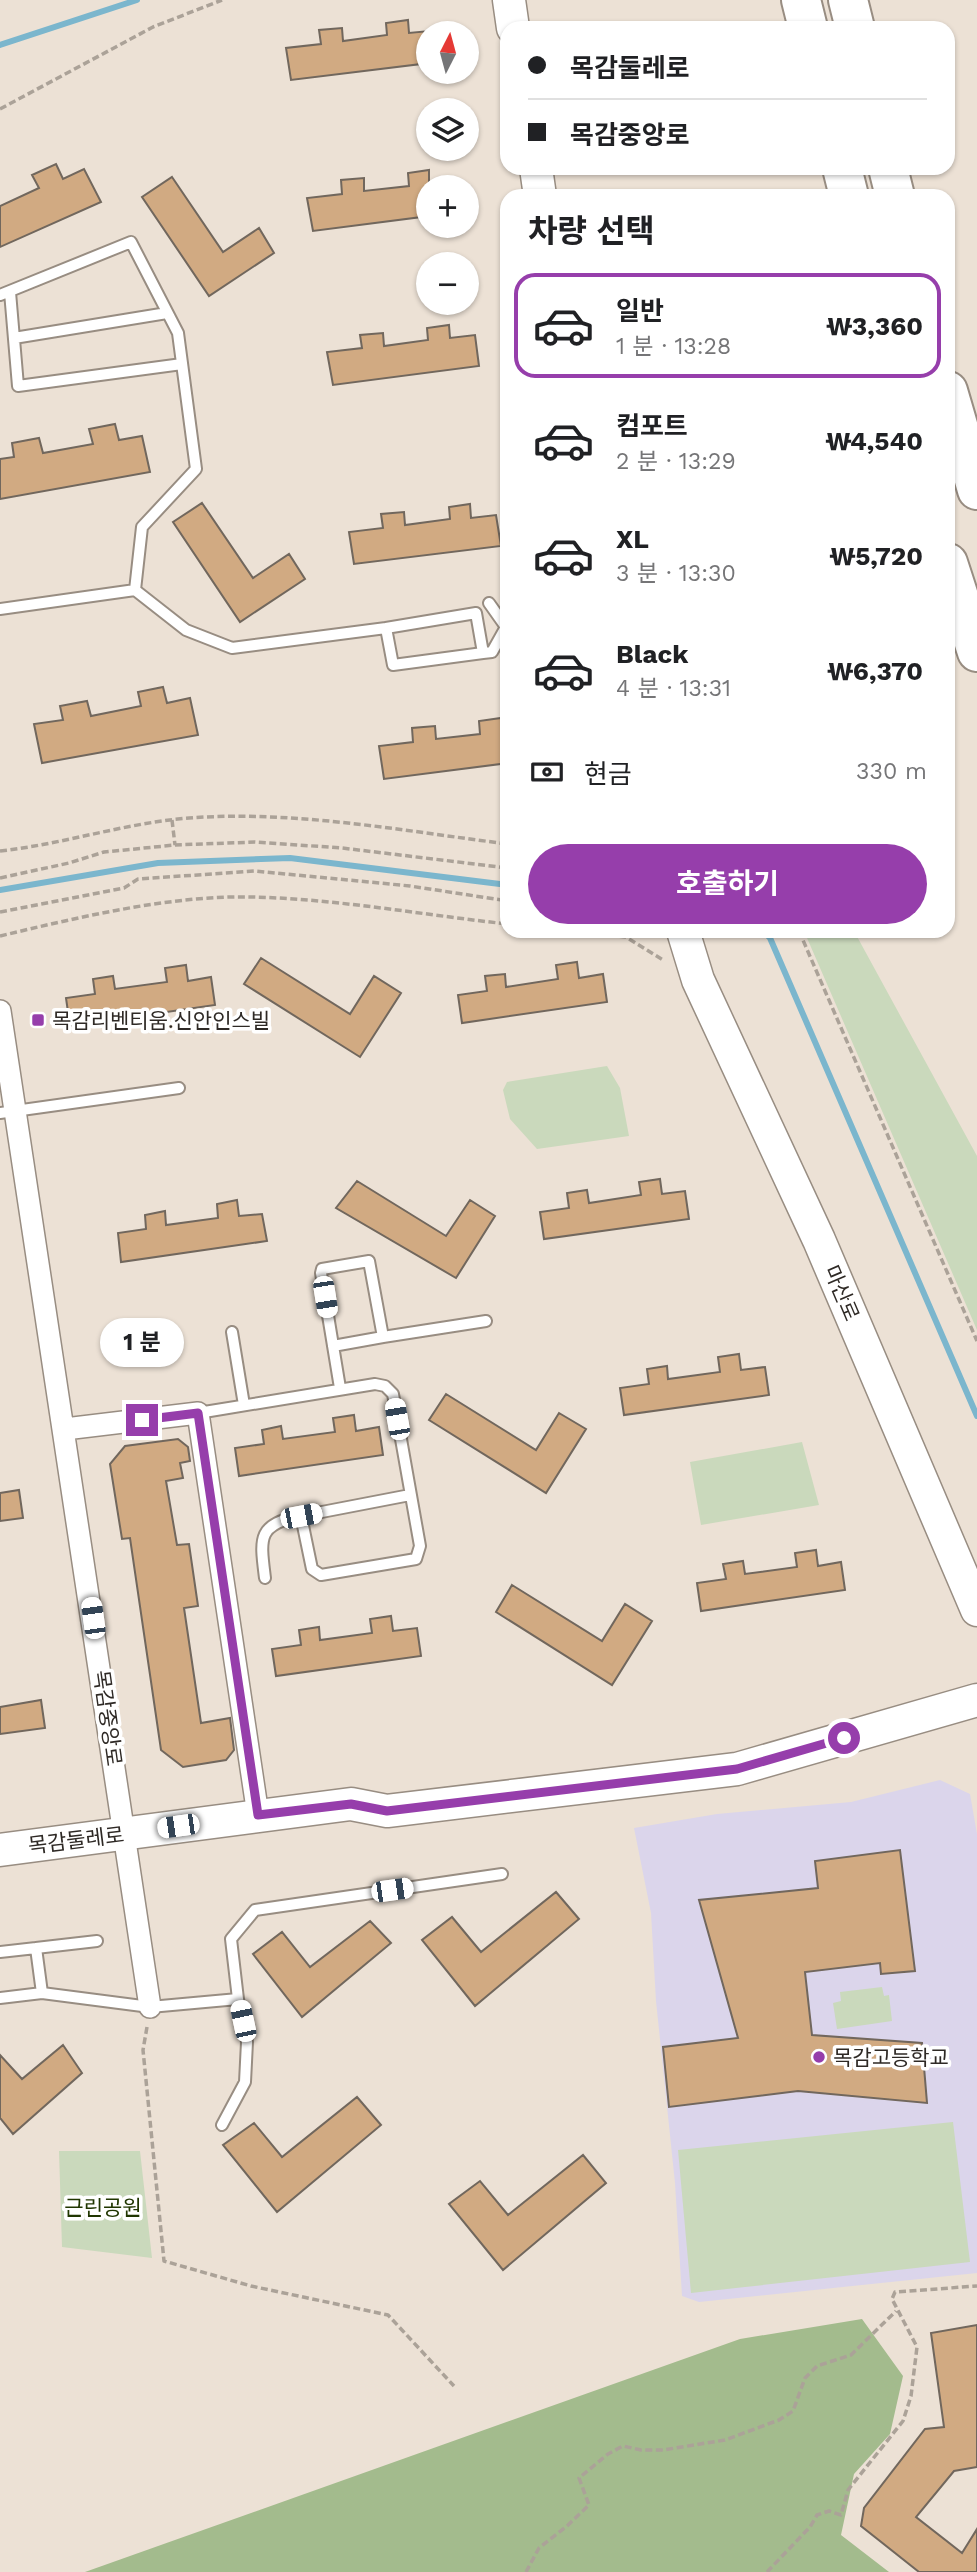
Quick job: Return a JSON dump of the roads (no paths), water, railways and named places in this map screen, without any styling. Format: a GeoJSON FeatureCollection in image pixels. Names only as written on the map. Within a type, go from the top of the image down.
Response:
{"type":"FeatureCollection","features":[{"type":"Feature","properties":{"kind":"highway"},"geometry":{"type":"LineString","coordinates":[[802,0],[806,21]]}},
{"type":"Feature","properties":{"kind":"highway"},"geometry":{"type":"LineString","coordinates":[[848,0],[853,21]]}},
{"type":"Feature","properties":{"kind":"highway"},"geometry":{"type":"LineString","coordinates":[[955,415],[977,490]]}},
{"type":"Feature","properties":{"kind":"highway"},"geometry":{"type":"LineString","coordinates":[[955,584],[977,652]]}},
{"type":"Feature","properties":{"kind":"street"},"geometry":{"type":"LineString","coordinates":[[509,0],[512,21]]}},
{"type":"Feature","properties":{"kind":"street","name":"마산로"},"geometry":{"type":"LineString","coordinates":[[685,938],[698,980],[819,1240],[977,1610]]}},
{"type":"Feature","properties":{"kind":"street","name":"목감중앙로"},"geometry":{"type":"LineString","coordinates":[[0,1011],[8,1112],[65,1429],[150,2007]]}},
{"type":"Feature","properties":{"kind":"street"},"geometry":{"type":"LineString","coordinates":[[65,1429],[198,1413],[258,1815]]}},
{"type":"Feature","properties":{"kind":"street","name":"목감둘레로"},"geometry":{"type":"LineString","coordinates":[[0,1850],[351,1804],[387,1811],[737,1769],[977,1700]]}},
{"type":"Feature","properties":{"kind":"lane"},"geometry":{"type":"LineString","coordinates":[[135,590],[142,527],[196,468],[178,333],[131,243],[5,294],[14,338],[18,386],[182,364]]}},
{"type":"Feature","properties":{"kind":"lane"},"geometry":{"type":"LineString","coordinates":[[14,338],[167,313]]}},
{"type":"Feature","properties":{"kind":"lane"},"geometry":{"type":"LineString","coordinates":[[0,609],[135,590],[186,630],[232,648],[476,613],[484,653]]}},
{"type":"Feature","properties":{"kind":"lane"},"geometry":{"type":"LineString","coordinates":[[489,603],[500,619]]}},
{"type":"Feature","properties":{"kind":"lane"},"geometry":{"type":"LineString","coordinates":[[386,628],[394,665],[492,652],[500,638]]}},
{"type":"Feature","properties":{"kind":"lane"},"geometry":{"type":"LineString","coordinates":[[8,1112],[179,1088]]}},
{"type":"Feature","properties":{"kind":"lane"},"geometry":{"type":"LineString","coordinates":[[340,1388],[321,1273],[326,1266],[369,1261],[383,1337]]}},
{"type":"Feature","properties":{"kind":"lane"},"geometry":{"type":"LineString","coordinates":[[333,1346],[486,1321]]}},
{"type":"Feature","properties":{"kind":"lane"},"geometry":{"type":"LineString","coordinates":[[232,1332],[244,1405]]}},
{"type":"Feature","properties":{"kind":"lane"},"geometry":{"type":"LineString","coordinates":[[198,1413],[340,1388],[375,1384],[385,1386],[393,1394],[420,1546],[416,1559],[321,1575],[312,1569],[301,1516]]}},
{"type":"Feature","properties":{"kind":"lane"},"geometry":{"type":"LineString","coordinates":[[265,1578],[261,1547],[266,1531],[279,1520],[410,1495]]}},
{"type":"Feature","properties":{"kind":"lane"},"geometry":{"type":"LineString","coordinates":[[222,2125],[245,2082],[247,2042],[238,1999],[231,1939],[255,1910],[502,1874]]}},
{"type":"Feature","properties":{"kind":"lane"},"geometry":{"type":"LineString","coordinates":[[0,1952],[97,1941]]}},
{"type":"Feature","properties":{"kind":"lane"},"geometry":{"type":"LineString","coordinates":[[36,1948],[42,1993]]}},
{"type":"Feature","properties":{"kind":"lane"},"geometry":{"type":"LineString","coordinates":[[0,1998],[42,1993],[150,2007],[238,1999]]}},
{"type":"Feature","properties":{"kind":"waterway"},"geometry":{"type":"LineString","coordinates":[[0,45],[137,0]]}},
{"type":"Feature","properties":{"kind":"waterway"},"geometry":{"type":"LineString","coordinates":[[0,890],[158,863],[290,858],[500,884]]}},
{"type":"Feature","properties":{"kind":"waterway"},"geometry":{"type":"LineString","coordinates":[[770,938],[977,1416]]}},
{"type":"Feature","properties":{"kind":"place","name":"목감리벤티움.신안인스빌"},"geometry":{"type":"Point","coordinates":[38,1020]}},
{"type":"Feature","properties":{"kind":"place","name":"목감고등학교"},"geometry":{"type":"Point","coordinates":[819,2057]}},
{"type":"Feature","properties":{"kind":"park label","name":"근린공원"},"geometry":{"type":"Point","coordinates":[103,2207]}}]}
